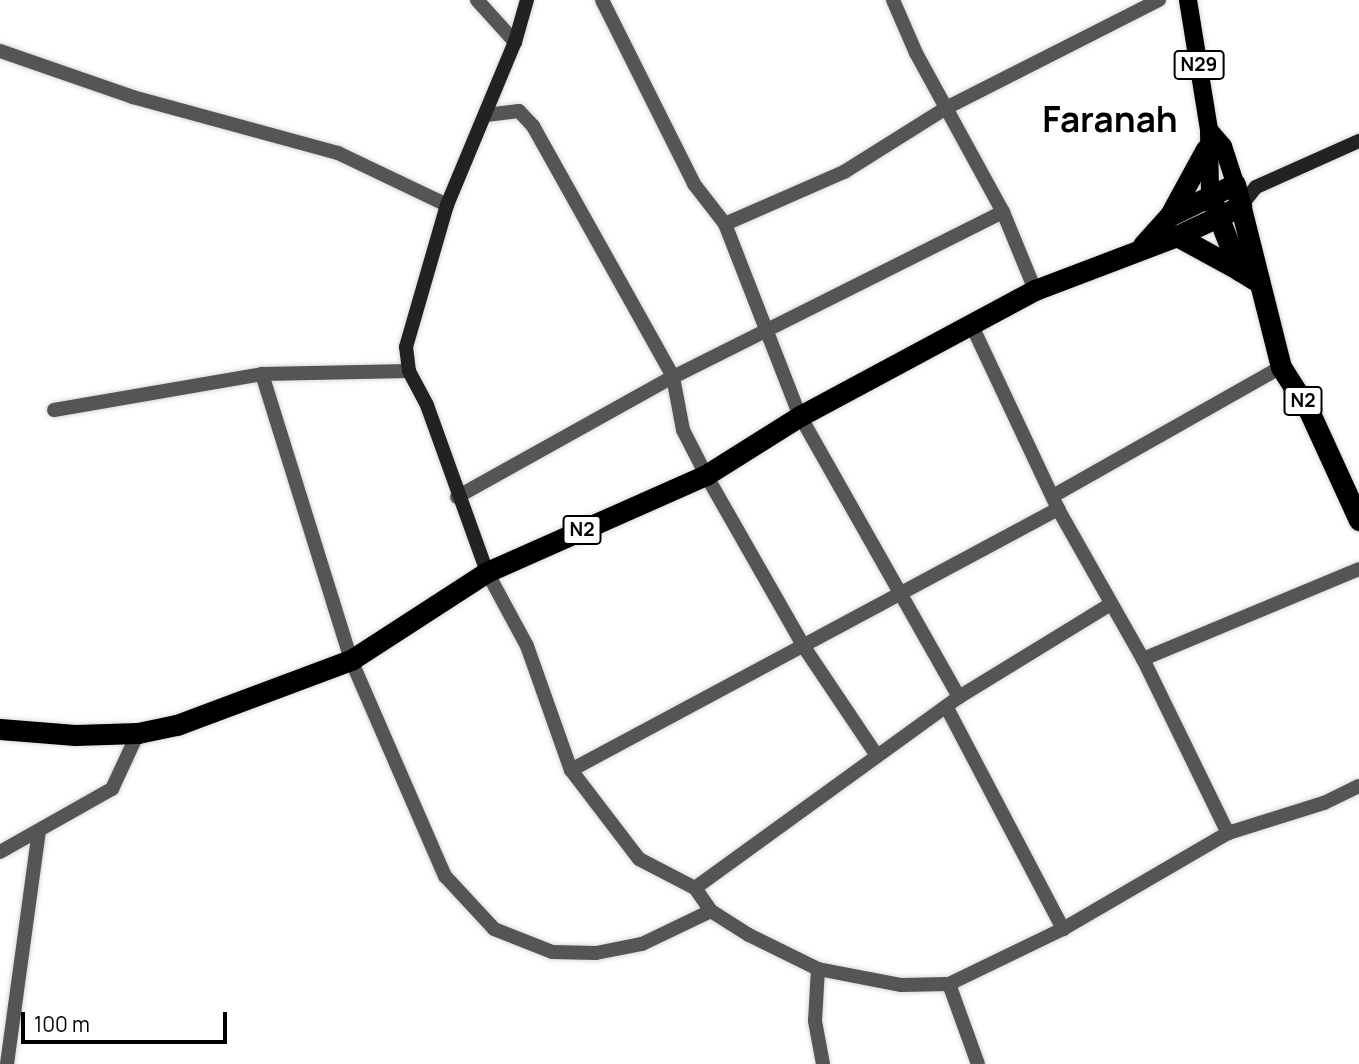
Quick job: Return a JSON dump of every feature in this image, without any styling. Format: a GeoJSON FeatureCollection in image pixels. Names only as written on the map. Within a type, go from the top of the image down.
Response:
{"type":"FeatureCollection","features":[{"type":"Feature","properties":{"kind":"highway"},"geometry":{"type":"LineString","coordinates":[[1208,140],[1173,226],[1247,275]]}},
{"type":"Feature","properties":{"kind":"highway","name":"N2"},"geometry":{"type":"LineString","coordinates":[[0,729],[75,735],[138,733],[177,725],[351,660],[488,572],[706,475],[800,415],[972,326],[1035,290],[1143,245],[1173,226],[1210,195],[1245,185],[1241,205],[1247,275]]}},
{"type":"Feature","properties":{"kind":"highway","name":"N2"},"geometry":{"type":"LineString","coordinates":[[1210,195],[1247,275],[1281,367],[1309,411],[1359,520]]}},
{"type":"Feature","properties":{"kind":"highway","name":"N2"},"geometry":{"type":"LineString","coordinates":[[1173,226],[1219,218],[1241,205]]}},
{"type":"Feature","properties":{"kind":"main road","name":"N29"},"geometry":{"type":"LineString","coordinates":[[1188,0],[1208,140]]}},
{"type":"Feature","properties":{"kind":"main road","name":"N2"},"geometry":{"type":"LineString","coordinates":[[1210,195],[1208,140],[1223,146],[1245,185]]}},
{"type":"Feature","properties":{"kind":"street"},"geometry":{"type":"LineString","coordinates":[[477,0],[516,42]]}},
{"type":"Feature","properties":{"kind":"street"},"geometry":{"type":"LineString","coordinates":[[527,0],[516,42],[447,205],[406,347],[409,371],[428,405],[457,497],[488,572],[527,646],[571,770],[639,859],[695,888],[711,911],[818,969],[901,985],[949,984],[1063,929],[1228,833],[1359,786]]}},
{"type":"Feature","properties":{"kind":"street"},"geometry":{"type":"LineString","coordinates":[[602,0],[694,184],[725,224],[800,415],[959,697]]}},
{"type":"Feature","properties":{"kind":"street"},"geometry":{"type":"LineString","coordinates":[[893,0],[946,108],[1003,212],[1035,290]]}},
{"type":"Feature","properties":{"kind":"street"},"geometry":{"type":"LineString","coordinates":[[725,224],[844,172],[946,108],[1159,0]]}},
{"type":"Feature","properties":{"kind":"street"},"geometry":{"type":"LineString","coordinates":[[0,51],[133,97],[338,153],[447,205]]}},
{"type":"Feature","properties":{"kind":"street"},"geometry":{"type":"LineString","coordinates":[[486,115],[519,111],[533,125],[673,377],[683,430],[706,475],[804,647],[876,754]]}},
{"type":"Feature","properties":{"kind":"street"},"geometry":{"type":"LineString","coordinates":[[1245,185],[1359,141]]}},
{"type":"Feature","properties":{"kind":"street"},"geometry":{"type":"LineString","coordinates":[[457,497],[673,377],[1003,212]]}},
{"type":"Feature","properties":{"kind":"street"},"geometry":{"type":"LineString","coordinates":[[972,326],[1056,503],[1110,605],[1143,660],[1228,833]]}},
{"type":"Feature","properties":{"kind":"street"},"geometry":{"type":"LineString","coordinates":[[571,770],[901,597],[1281,367]]}},
{"type":"Feature","properties":{"kind":"street"},"geometry":{"type":"LineString","coordinates":[[54,410],[262,374],[409,371]]}},
{"type":"Feature","properties":{"kind":"street"},"geometry":{"type":"LineString","coordinates":[[262,374],[351,660],[445,876],[494,929],[552,952],[596,953],[642,944],[711,911]]}},
{"type":"Feature","properties":{"kind":"street"},"geometry":{"type":"LineString","coordinates":[[1143,660],[1359,569]]}},
{"type":"Feature","properties":{"kind":"street"},"geometry":{"type":"LineString","coordinates":[[695,888],[876,754],[947,708],[959,697],[1110,605]]}},
{"type":"Feature","properties":{"kind":"street"},"geometry":{"type":"LineString","coordinates":[[947,708],[1063,929]]}},
{"type":"Feature","properties":{"kind":"street"},"geometry":{"type":"LineString","coordinates":[[0,852],[112,789],[138,733]]}},
{"type":"Feature","properties":{"kind":"street"},"geometry":{"type":"LineString","coordinates":[[7,1064],[39,831]]}},
{"type":"Feature","properties":{"kind":"street"},"geometry":{"type":"LineString","coordinates":[[818,969],[815,1021],[823,1064]]}},
{"type":"Feature","properties":{"kind":"street"},"geometry":{"type":"LineString","coordinates":[[949,984],[978,1064]]}},
{"type":"Feature","properties":{"kind":"district","name":"Faranah"},"geometry":{"type":"Point","coordinates":[1110,119]}}]}
